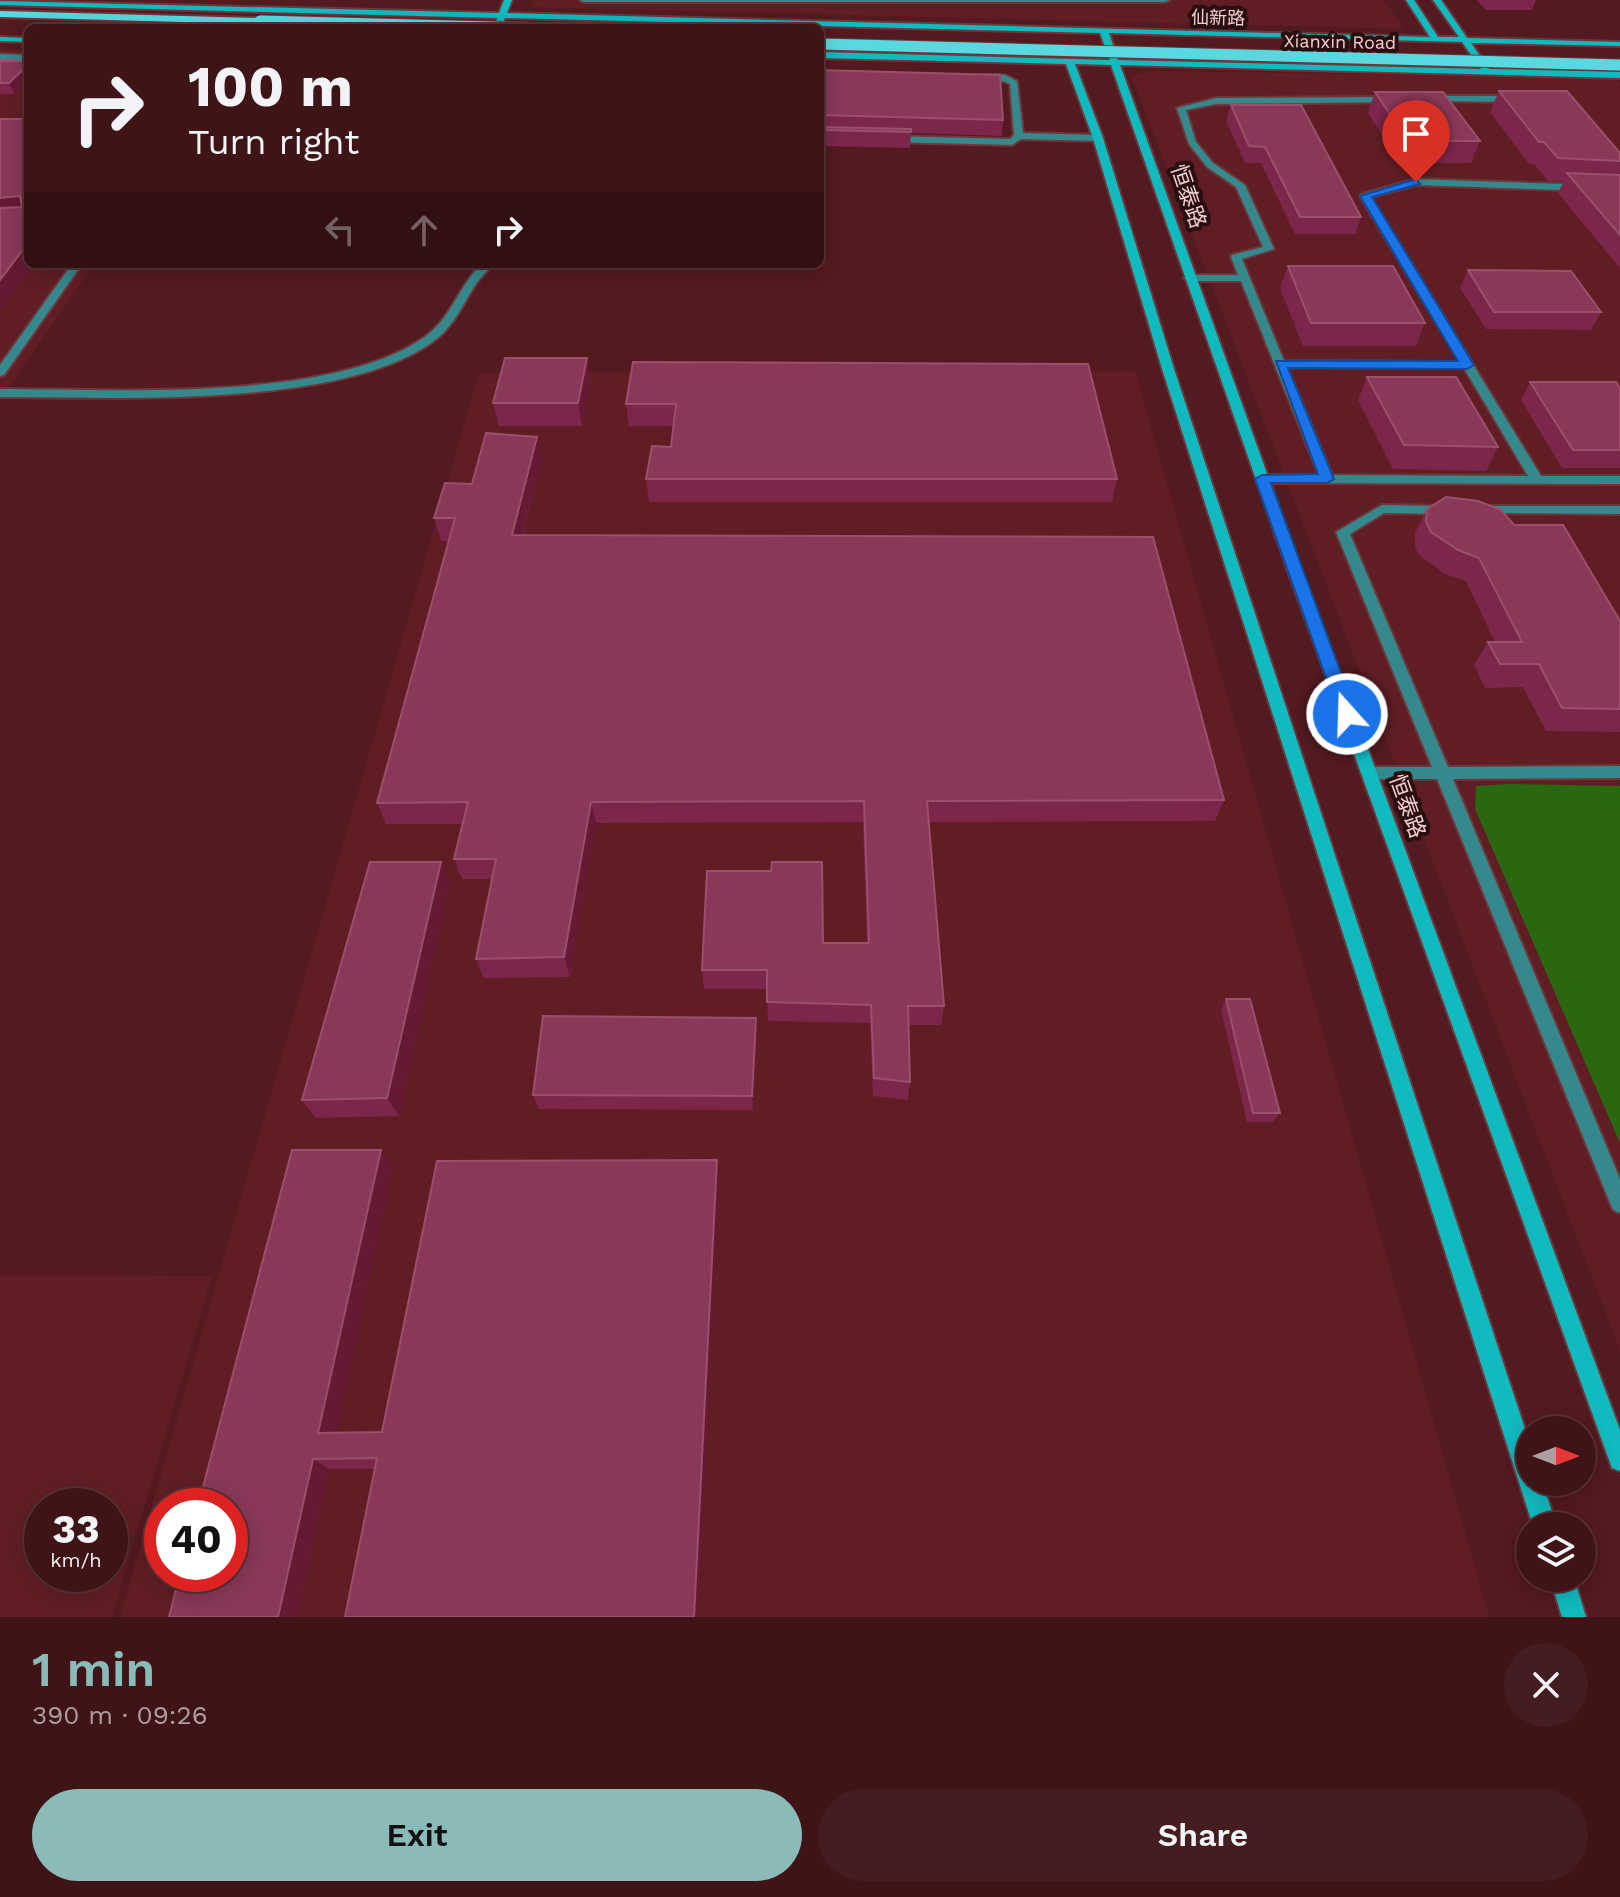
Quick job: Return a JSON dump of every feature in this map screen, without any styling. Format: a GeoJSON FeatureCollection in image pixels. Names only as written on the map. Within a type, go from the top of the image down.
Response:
{"type":"FeatureCollection","features":[{"type":"Feature","properties":{"kind":"main road"},"geometry":{"type":"LineString","coordinates":[[460,24],[472,0]]}},
{"type":"Feature","properties":{"kind":"main road"},"geometry":{"type":"LineString","coordinates":[[499,24],[508,0]]}},
{"type":"Feature","properties":{"kind":"main road"},"geometry":{"type":"LineString","coordinates":[[1410,0],[1436,40]]}},
{"type":"Feature","properties":{"kind":"main road"},"geometry":{"type":"LineString","coordinates":[[1437,0],[1488,73]]}},
{"type":"Feature","properties":{"kind":"main road","name":"仙新路"},"geometry":{"type":"LineString","coordinates":[[0,3],[783,24]]}},
{"type":"Feature","properties":{"kind":"main road"},"geometry":{"type":"LineString","coordinates":[[0,14],[377,24]]}},
{"type":"Feature","properties":{"kind":"main road"},"geometry":{"type":"LineString","coordinates":[[0,24],[24,24]]}},
{"type":"Feature","properties":{"kind":"main road","name":"仙新路"},"geometry":{"type":"LineString","coordinates":[[824,25],[1436,40],[1468,46]]}},
{"type":"Feature","properties":{"kind":"main road","name":"恒泰路"},"geometry":{"type":"LineString","coordinates":[[1104,32],[1189,278],[1620,1460]]}},
{"type":"Feature","properties":{"kind":"main road","name":"仙新路"},"geometry":{"type":"LineString","coordinates":[[824,35],[1468,46],[1620,44]]}},
{"type":"Feature","properties":{"kind":"main road"},"geometry":{"type":"LineString","coordinates":[[0,37],[24,38]]}},
{"type":"Feature","properties":{"kind":"main road","name":"Xianxin Road"},"geometry":{"type":"LineString","coordinates":[[824,44],[1619,73]]}},
{"type":"Feature","properties":{"kind":"main road"},"geometry":{"type":"LineString","coordinates":[[1468,46],[1620,55]]}},
{"type":"Feature","properties":{"kind":"main road"},"geometry":{"type":"LineString","coordinates":[[824,55],[1488,73],[1619,73]]}},
{"type":"Feature","properties":{"kind":"main road"},"geometry":{"type":"LineString","coordinates":[[1070,62],[1098,138],[1169,372],[1516,1434]]}},
{"type":"Feature","properties":{"kind":"main road"},"geometry":{"type":"LineString","coordinates":[[1566,1592],[1574,1617]]}},
{"type":"Feature","properties":{"kind":"lane"},"geometry":{"type":"LineString","coordinates":[[584,0],[1165,0]]}},
{"type":"Feature","properties":{"kind":"lane"},"geometry":{"type":"LineString","coordinates":[[0,57],[24,58]]}},
{"type":"Feature","properties":{"kind":"lane"},"geometry":{"type":"LineString","coordinates":[[974,78],[1005,78],[1014,83],[1019,136]]}},
{"type":"Feature","properties":{"kind":"lane"},"geometry":{"type":"LineString","coordinates":[[1327,479],[1236,257],[1269,249],[1240,185],[1210,165],[1192,142],[1181,108],[1216,101],[1523,99]]}},
{"type":"Feature","properties":{"kind":"lane"},"geometry":{"type":"LineString","coordinates":[[884,138],[1012,142],[1019,136],[1098,138]]}},
{"type":"Feature","properties":{"kind":"lane"},"geometry":{"type":"LineString","coordinates":[[1536,478],[1365,196],[1416,182],[1620,189]]}},
{"type":"Feature","properties":{"kind":"lane"},"geometry":{"type":"LineString","coordinates":[[0,373],[74,268]]}},
{"type":"Feature","properties":{"kind":"lane"},"geometry":{"type":"LineString","coordinates":[[0,393],[272,387],[364,370],[410,351],[444,327],[470,279],[483,268]]}},
{"type":"Feature","properties":{"kind":"lane"},"geometry":{"type":"LineString","coordinates":[[1189,278],[1245,278]]}},
{"type":"Feature","properties":{"kind":"lane"},"geometry":{"type":"LineString","coordinates":[[1280,364],[1467,365]]}},
{"type":"Feature","properties":{"kind":"lane"},"geometry":{"type":"LineString","coordinates":[[1262,479],[1620,480]]}},
{"type":"Feature","properties":{"kind":"lane"},"geometry":{"type":"LineString","coordinates":[[1620,510],[1382,509],[1343,532],[1620,1203]]}},
{"type":"Feature","properties":{"kind":"lane"},"geometry":{"type":"LineString","coordinates":[[1369,773],[1620,772]]}},
{"type":"Feature","properties":{"kind":"shaded area"},"geometry":{"type":"Polygon","coordinates":[[[533,0],[1384,0],[1404,29],[531,7],[533,0]]]}},
{"type":"Feature","properties":{"kind":"shaded area"},"geometry":{"type":"Polygon","coordinates":[[[0,49],[24,50],[24,268],[91,268],[0,400],[0,49]]]}},
{"type":"Feature","properties":{"kind":"shaded area"},"geometry":{"type":"Polygon","coordinates":[[[1158,71],[1616,78],[1620,83],[1620,1350],[1131,75],[1158,71]]]}},
{"type":"Feature","properties":{"kind":"shaded area"},"geometry":{"type":"Polygon","coordinates":[[[1135,371],[1489,1617],[120,1617],[144,1534],[144,1592],[248,1592],[248,1488],[157,1488],[479,373],[1135,371]]]}},
{"type":"Feature","properties":{"kind":"shaded area"},"geometry":{"type":"Polygon","coordinates":[[[0,1275],[212,1276],[150,1488],[144,1488],[144,1508],[128,1562],[128,1488],[24,1488],[24,1592],[119,1592],[112,1617],[0,1617],[0,1275]]]}},
{"type":"Feature","properties":{"kind":"green space"},"geometry":{"type":"Polygon","coordinates":[[[1476,786],[1620,786],[1620,1143],[1475,809],[1476,786]]]}},
{"type":"Feature","properties":{"kind":"building"},"geometry":{"type":"Polygon","coordinates":[[[0,61],[24,61],[24,69],[9,83],[0,83],[0,61]]]}},
{"type":"Feature","properties":{"kind":"building"},"geometry":{"type":"Polygon","coordinates":[[[824,70],[1000,75],[1003,120],[824,115],[824,70]]]}},
{"type":"Feature","properties":{"kind":"building"},"geometry":{"type":"Polygon","coordinates":[[[1499,91],[1567,91],[1620,153],[1620,161],[1558,158],[1544,142],[1539,142],[1499,91]]]}},
{"type":"Feature","properties":{"kind":"building"},"geometry":{"type":"Polygon","coordinates":[[[1375,92],[1443,92],[1480,141],[1408,141],[1375,92]]]}},
{"type":"Feature","properties":{"kind":"building"},"geometry":{"type":"Polygon","coordinates":[[[1231,105],[1301,105],[1361,217],[1300,217],[1265,147],[1249,146],[1231,105]]]}},
{"type":"Feature","properties":{"kind":"building"},"geometry":{"type":"Polygon","coordinates":[[[0,119],[24,119],[24,248],[0,280],[0,208],[22,207],[20,196],[0,198],[0,119]]]}},
{"type":"Feature","properties":{"kind":"building"},"geometry":{"type":"Polygon","coordinates":[[[824,127],[911,129],[911,132],[824,130],[824,127]]]}},
{"type":"Feature","properties":{"kind":"building"},"geometry":{"type":"Polygon","coordinates":[[[1567,173],[1620,175],[1620,235],[1567,173]]]}},
{"type":"Feature","properties":{"kind":"building"},"geometry":{"type":"Polygon","coordinates":[[[1288,266],[1393,266],[1425,323],[1311,323],[1288,266]]]}},
{"type":"Feature","properties":{"kind":"building"},"geometry":{"type":"Polygon","coordinates":[[[1468,270],[1571,271],[1601,312],[1494,312],[1468,270]]]}},
{"type":"Feature","properties":{"kind":"building"},"geometry":{"type":"Polygon","coordinates":[[[505,358],[587,358],[578,403],[493,403],[505,358]]]}},
{"type":"Feature","properties":{"kind":"building"},"geometry":{"type":"Polygon","coordinates":[[[633,362],[1088,364],[1117,479],[646,479],[652,446],[671,447],[676,404],[626,404],[633,362]]]}},
{"type":"Feature","properties":{"kind":"building"},"geometry":{"type":"Polygon","coordinates":[[[1367,377],[1456,377],[1498,447],[1404,445],[1367,377]]]}},
{"type":"Feature","properties":{"kind":"building"},"geometry":{"type":"Polygon","coordinates":[[[1530,382],[1616,382],[1620,388],[1620,450],[1573,450],[1530,382]]]}},
{"type":"Feature","properties":{"kind":"building"},"geometry":{"type":"Polygon","coordinates":[[[486,433],[537,437],[512,535],[1153,537],[1224,800],[927,801],[944,1006],[908,1006],[910,1082],[874,1078],[871,1005],[767,1002],[767,970],[702,970],[707,871],[771,871],[772,862],[822,862],[823,943],[869,943],[864,801],[591,802],[564,957],[476,959],[496,859],[454,859],[468,802],[377,803],[455,518],[434,518],[445,483],[472,484],[486,433]]]}},
{"type":"Feature","properties":{"kind":"building"},"geometry":{"type":"Polygon","coordinates":[[[1446,497],[1478,501],[1501,510],[1514,525],[1563,525],[1620,621],[1620,709],[1562,708],[1539,664],[1500,664],[1488,642],[1522,642],[1479,558],[1458,550],[1431,532],[1426,522],[1427,509],[1446,497]]]}},
{"type":"Feature","properties":{"kind":"building"},"geometry":{"type":"Polygon","coordinates":[[[370,862],[441,862],[387,1098],[302,1100],[370,862]]]}},
{"type":"Feature","properties":{"kind":"building"},"geometry":{"type":"Polygon","coordinates":[[[1226,999],[1250,999],[1280,1113],[1253,1113],[1226,999]]]}},
{"type":"Feature","properties":{"kind":"building"},"geometry":{"type":"Polygon","coordinates":[[[543,1016],[756,1018],[752,1096],[533,1095],[543,1016]]]}},
{"type":"Feature","properties":{"kind":"building"},"geometry":{"type":"Polygon","coordinates":[[[292,1150],[381,1150],[318,1433],[382,1432],[437,1161],[717,1160],[694,1617],[345,1617],[377,1458],[313,1459],[278,1617],[169,1617],[175,1592],[248,1592],[248,1488],[203,1488],[292,1150]]]}},
{"type":"Feature","properties":{"kind":"route"},"geometry":{"type":"LineString","coordinates":[[1347,714],[1262,479],[1327,479],[1280,364],[1467,365],[1365,196],[1377,190],[1416,182]]}}]}
